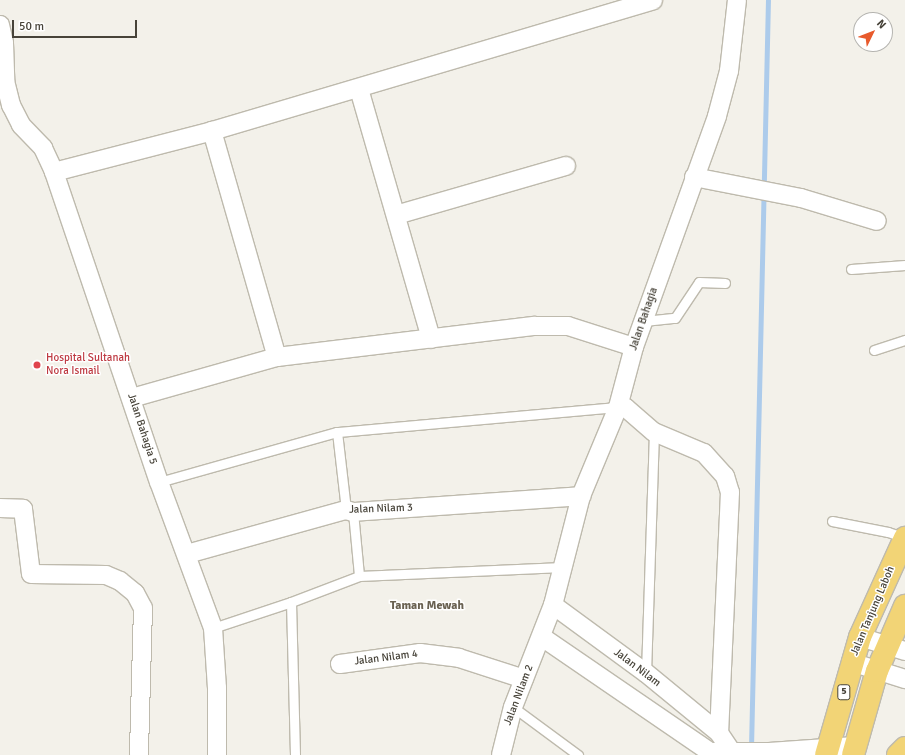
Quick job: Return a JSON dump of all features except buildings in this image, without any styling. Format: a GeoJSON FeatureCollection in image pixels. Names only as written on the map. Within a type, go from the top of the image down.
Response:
{"type":"FeatureCollection","features":[{"type":"Feature","properties":{"kind":"highway","name":"Jalan Tanjung Laboh"},"geometry":{"type":"LineString","coordinates":[[827,751],[851,662],[860,637],[905,538]]}},
{"type":"Feature","properties":{"kind":"highway"},"geometry":{"type":"LineString","coordinates":[[854,750],[877,671],[896,648],[905,606]]}},
{"type":"Feature","properties":{"kind":"highway"},"geometry":{"type":"LineString","coordinates":[[898,755],[905,748]]}},
{"type":"Feature","properties":{"kind":"street"},"geometry":{"type":"LineString","coordinates":[[54,172],[212,132],[653,0]]}},
{"type":"Feature","properties":{"kind":"street","name":"Jalan Bahagia"},"geometry":{"type":"LineString","coordinates":[[542,637],[553,605],[581,496],[618,407],[634,347],[694,176],[717,116],[729,71],[737,0]]}},
{"type":"Feature","properties":{"kind":"street","name":"Jalan Bahagia 5"},"geometry":{"type":"LineString","coordinates":[[0,25],[4,44],[4,81],[11,105],[21,125],[43,148],[54,172],[132,398],[159,482],[187,554],[213,628],[217,688],[217,755]]}},
{"type":"Feature","properties":{"kind":"street"},"geometry":{"type":"LineString","coordinates":[[358,89],[396,214],[431,339]]}},
{"type":"Feature","properties":{"kind":"street"},"geometry":{"type":"LineString","coordinates":[[212,132],[277,358]]}},
{"type":"Feature","properties":{"kind":"street"},"geometry":{"type":"LineString","coordinates":[[396,214],[566,166]]}},
{"type":"Feature","properties":{"kind":"street"},"geometry":{"type":"LineString","coordinates":[[694,176],[769,190],[877,221]]}},
{"type":"Feature","properties":{"kind":"street"},"geometry":{"type":"LineString","coordinates":[[132,398],[277,358],[535,326],[568,326],[634,347]]}},
{"type":"Feature","properties":{"kind":"street"},"geometry":{"type":"LineString","coordinates":[[618,407],[626,408],[654,432],[704,453],[725,476],[730,492],[719,733]]}},
{"type":"Feature","properties":{"kind":"street","name":"Jalan Nilam 3"},"geometry":{"type":"LineString","coordinates":[[187,554],[350,511],[581,496]]}},
{"type":"Feature","properties":{"kind":"street"},"geometry":{"type":"LineString","coordinates":[[0,508],[23,509],[31,574],[106,576],[120,581],[135,593],[143,608],[139,755]]}},
{"type":"Feature","properties":{"kind":"street","name":"Jalan Nilam"},"geometry":{"type":"LineString","coordinates":[[553,605],[646,673],[719,733],[738,752]]}},
{"type":"Feature","properties":{"kind":"street"},"geometry":{"type":"LineString","coordinates":[[542,637],[710,752],[854,750]]}},
{"type":"Feature","properties":{"kind":"street","name":"Jalan Nilam 2"},"geometry":{"type":"LineString","coordinates":[[501,755],[513,707],[542,637]]}},
{"type":"Feature","properties":{"kind":"street"},"geometry":{"type":"LineString","coordinates":[[860,637],[896,648]]}},
{"type":"Feature","properties":{"kind":"street","name":"Jalan Nilam 4"},"geometry":{"type":"LineString","coordinates":[[340,664],[420,653],[459,658],[524,679]]}},
{"type":"Feature","properties":{"kind":"street"},"geometry":{"type":"LineString","coordinates":[[851,662],[905,679]]}},
{"type":"Feature","properties":{"kind":"lane"},"geometry":{"type":"LineString","coordinates":[[851,268],[905,265]]}},
{"type":"Feature","properties":{"kind":"lane"},"geometry":{"type":"LineString","coordinates":[[644,320],[675,318],[699,282],[725,283]]}},
{"type":"Feature","properties":{"kind":"lane"},"geometry":{"type":"LineString","coordinates":[[874,350],[905,340]]}},
{"type":"Feature","properties":{"kind":"lane"},"geometry":{"type":"LineString","coordinates":[[159,482],[337,432],[618,407]]}},
{"type":"Feature","properties":{"kind":"lane"},"geometry":{"type":"LineString","coordinates":[[337,432],[359,576]]}},
{"type":"Feature","properties":{"kind":"lane"},"geometry":{"type":"LineString","coordinates":[[646,673],[654,432]]}},
{"type":"Feature","properties":{"kind":"lane"},"geometry":{"type":"LineString","coordinates":[[832,521],[888,532],[905,538]]}},
{"type":"Feature","properties":{"kind":"lane"},"geometry":{"type":"LineString","coordinates":[[213,628],[291,602],[359,576],[563,567]]}},
{"type":"Feature","properties":{"kind":"lane"},"geometry":{"type":"LineString","coordinates":[[291,602],[295,755]]}},
{"type":"Feature","properties":{"kind":"lane"},"geometry":{"type":"LineString","coordinates":[[513,707],[578,755]]}},
{"type":"Feature","properties":{"kind":"waterway"},"geometry":{"type":"LineString","coordinates":[[751,748],[768,0]]}},
{"type":"Feature","properties":{"kind":"place","name":"Hospital Sultanah Nora Ismail"},"geometry":{"type":"Point","coordinates":[37,365]}},
{"type":"Feature","properties":{"kind":"district","name":"Taman Mewah"},"geometry":{"type":"Point","coordinates":[427,606]}}]}
